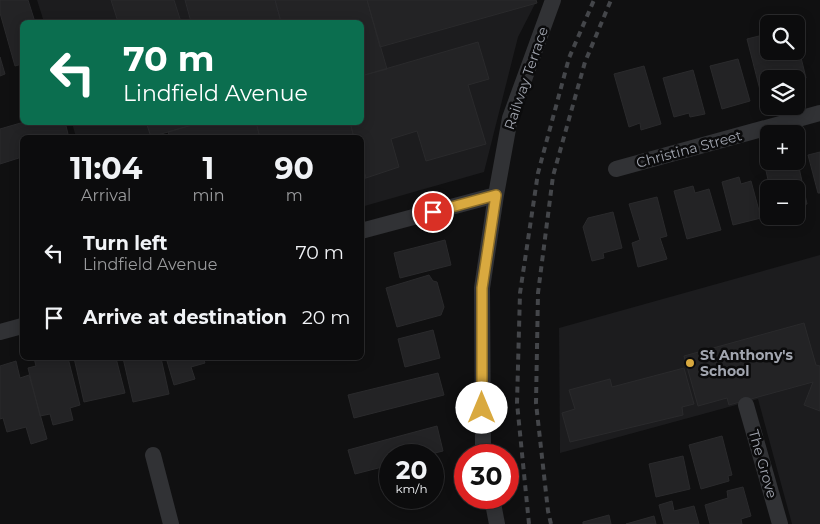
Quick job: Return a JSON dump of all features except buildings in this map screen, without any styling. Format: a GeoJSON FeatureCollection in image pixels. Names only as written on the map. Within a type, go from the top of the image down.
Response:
{"type":"FeatureCollection","features":[{"type":"Feature","properties":{"kind":"street","name":"Railway Terrace"},"geometry":{"type":"LineString","coordinates":[[483,444],[482,288],[496,195],[510,118],[553,0]]}},
{"type":"Feature","properties":{"kind":"street","name":"Christina Street"},"geometry":{"type":"LineString","coordinates":[[616,169],[820,113]]}},
{"type":"Feature","properties":{"kind":"street"},"geometry":{"type":"LineString","coordinates":[[364,230],[496,195]]}},
{"type":"Feature","properties":{"kind":"street"},"geometry":{"type":"LineString","coordinates":[[0,332],[20,327]]}},
{"type":"Feature","properties":{"kind":"street","name":"The Grove"},"geometry":{"type":"LineString","coordinates":[[746,404],[780,524]]}},
{"type":"Feature","properties":{"kind":"street"},"geometry":{"type":"LineString","coordinates":[[153,455],[171,524]]}},
{"type":"Feature","properties":{"kind":"street"},"geometry":{"type":"LineString","coordinates":[[494,509],[497,524]]}},
{"type":"Feature","properties":{"kind":"shaded area"},"geometry":{"type":"Polygon","coordinates":[[[37,0],[537,0],[518,37],[484,172],[364,206],[364,135],[169,135],[168,132],[157,135],[75,135],[73,125],[364,125],[364,20],[43,20],[37,0]]]}},
{"type":"Feature","properties":{"kind":"shaded area","name":"St Anthony's School"},"geometry":{"type":"Polygon","coordinates":[[[820,255],[820,524],[792,524],[758,399],[560,453],[559,328],[820,255]]]}},
{"type":"Feature","properties":{"kind":"railway"},"geometry":{"type":"LineString","coordinates":[[529,524],[517,403],[520,293],[538,173],[569,58],[594,0]]}},
{"type":"Feature","properties":{"kind":"railway"},"geometry":{"type":"LineString","coordinates":[[551,524],[536,403],[538,293],[553,176],[585,62],[611,0]]}},
{"type":"Feature","properties":{"kind":"place","name":"St Anthony's School"},"geometry":{"type":"Point","coordinates":[690,363]}},
{"type":"Feature","properties":{"kind":"route"},"geometry":{"type":"LineString","coordinates":[[433,212],[496,195],[482,288],[482,408]]}}]}
